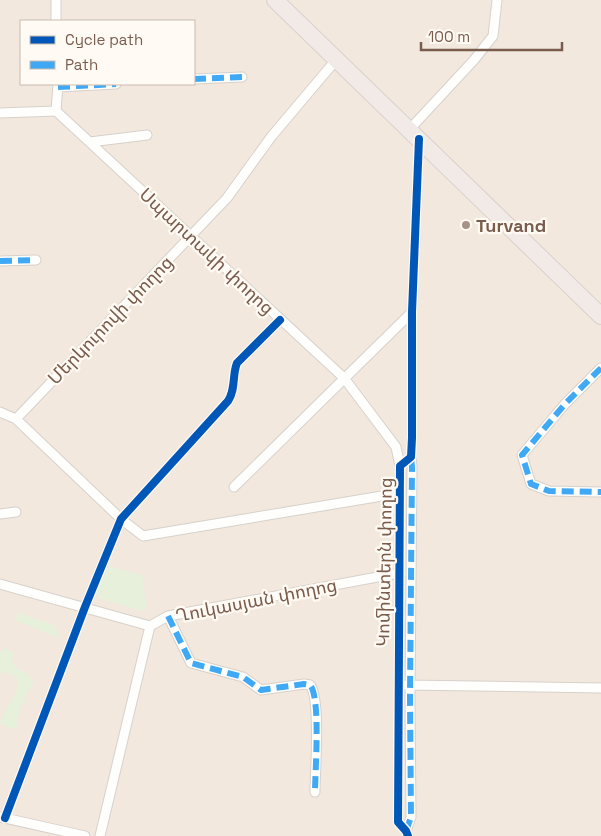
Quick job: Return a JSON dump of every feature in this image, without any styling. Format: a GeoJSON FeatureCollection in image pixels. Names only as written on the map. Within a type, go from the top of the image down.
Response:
{"type":"FeatureCollection","features":[{"type":"Feature","properties":{"kind":"highway"},"geometry":{"type":"LineString","coordinates":[[275,0],[601,316]]}},
{"type":"Feature","properties":{"kind":"street"},"geometry":{"type":"LineString","coordinates":[[56,0],[56,20]]}},
{"type":"Feature","properties":{"kind":"street"},"geometry":{"type":"LineString","coordinates":[[414,134],[493,36],[497,0]]}},
{"type":"Feature","properties":{"kind":"street","name":"Մերկուրովի փողոց"},"geometry":{"type":"LineString","coordinates":[[16,419],[227,198],[271,137],[336,60]]}},
{"type":"Feature","properties":{"kind":"street"},"geometry":{"type":"LineString","coordinates":[[195,80],[242,77]]}},
{"type":"Feature","properties":{"kind":"street"},"geometry":{"type":"LineString","coordinates":[[0,113],[56,111],[58,85]]}},
{"type":"Feature","properties":{"kind":"street","name":"Սպարտակի փողոց"},"geometry":{"type":"LineString","coordinates":[[56,111],[344,378],[396,447],[400,466]]}},
{"type":"Feature","properties":{"kind":"street","name":"Կոմինտերն փողոց"},"geometry":{"type":"LineString","coordinates":[[407,833],[398,822],[400,466],[411,457],[414,134]]}},
{"type":"Feature","properties":{"kind":"street"},"geometry":{"type":"LineString","coordinates":[[90,142],[147,135]]}},
{"type":"Feature","properties":{"kind":"street"},"geometry":{"type":"LineString","coordinates":[[0,261],[36,260]]}},
{"type":"Feature","properties":{"kind":"street"},"geometry":{"type":"LineString","coordinates":[[234,487],[412,312]]}},
{"type":"Feature","properties":{"kind":"street"},"geometry":{"type":"LineString","coordinates":[[85,836],[3,817],[121,519],[228,401],[232,395],[237,363],[280,320]]}},
{"type":"Feature","properties":{"kind":"street"},"geometry":{"type":"LineString","coordinates":[[601,368],[565,404],[522,455],[531,484],[549,491],[601,492]]}},
{"type":"Feature","properties":{"kind":"street"},"geometry":{"type":"LineString","coordinates":[[0,412],[16,419],[121,519],[143,536],[400,492]]}},
{"type":"Feature","properties":{"kind":"street"},"geometry":{"type":"LineString","coordinates":[[407,833],[411,817],[411,457]]}},
{"type":"Feature","properties":{"kind":"street"},"geometry":{"type":"LineString","coordinates":[[0,514],[16,512]]}},
{"type":"Feature","properties":{"kind":"street","name":"Ղուկասյան փողոց"},"geometry":{"type":"LineString","coordinates":[[150,626],[168,616],[399,573]]}},
{"type":"Feature","properties":{"kind":"street"},"geometry":{"type":"LineString","coordinates":[[0,584],[150,626],[100,836]]}},
{"type":"Feature","properties":{"kind":"street"},"geometry":{"type":"LineString","coordinates":[[168,616],[191,663],[243,677],[261,690],[304,684],[310,685],[314,689],[316,713],[315,792]]}},
{"type":"Feature","properties":{"kind":"street"},"geometry":{"type":"LineString","coordinates":[[398,685],[601,688]]}},
{"type":"Feature","properties":{"kind":"shaded area"},"geometry":{"type":"Polygon","coordinates":[[[0,0],[601,0],[601,836],[0,836],[0,0]]]}},
{"type":"Feature","properties":{"kind":"green space"},"geometry":{"type":"Polygon","coordinates":[[[107,566],[142,575],[147,607],[144,610],[138,610],[98,598],[96,593],[107,566]]]}},
{"type":"Feature","properties":{"kind":"green space"},"geometry":{"type":"Polygon","coordinates":[[[23,613],[53,625],[57,628],[59,638],[15,620],[18,614],[23,613]]]}},
{"type":"Feature","properties":{"kind":"green space"},"geometry":{"type":"Polygon","coordinates":[[[5,648],[14,653],[12,659],[15,667],[26,673],[33,680],[32,687],[24,696],[26,703],[22,705],[18,716],[18,727],[11,729],[0,723],[16,690],[18,678],[7,673],[0,673],[0,652],[5,648]]]}},
{"type":"Feature","properties":{"kind":"marked path"},"geometry":{"type":"LineString","coordinates":[[195,79],[242,77]]}},
{"type":"Feature","properties":{"kind":"marked path"},"geometry":{"type":"LineString","coordinates":[[58,87],[97,85]]}},
{"type":"Feature","properties":{"kind":"marked path"},"geometry":{"type":"LineString","coordinates":[[0,261],[36,260]]}},
{"type":"Feature","properties":{"kind":"marked path"},"geometry":{"type":"LineString","coordinates":[[601,368],[565,404],[522,455],[531,484],[549,491],[601,492]]}},
{"type":"Feature","properties":{"kind":"marked path"},"geometry":{"type":"LineString","coordinates":[[406,831],[411,817],[411,457]]}},
{"type":"Feature","properties":{"kind":"marked path"},"geometry":{"type":"LineString","coordinates":[[168,616],[191,663],[243,677],[261,690],[304,684],[310,685],[313,692],[316,719],[315,792]]}},
{"type":"Feature","properties":{"kind":"cycle path"},"geometry":{"type":"LineString","coordinates":[[408,836],[398,822],[400,466],[411,457],[412,312],[419,139]]}},
{"type":"Feature","properties":{"kind":"cycle path"},"geometry":{"type":"LineString","coordinates":[[5,818],[85,607],[121,519],[228,401],[232,392],[237,363],[280,320]]}},
{"type":"Feature","properties":{"kind":"place","name":"Turvand"},"geometry":{"type":"Point","coordinates":[466,225]}}]}
